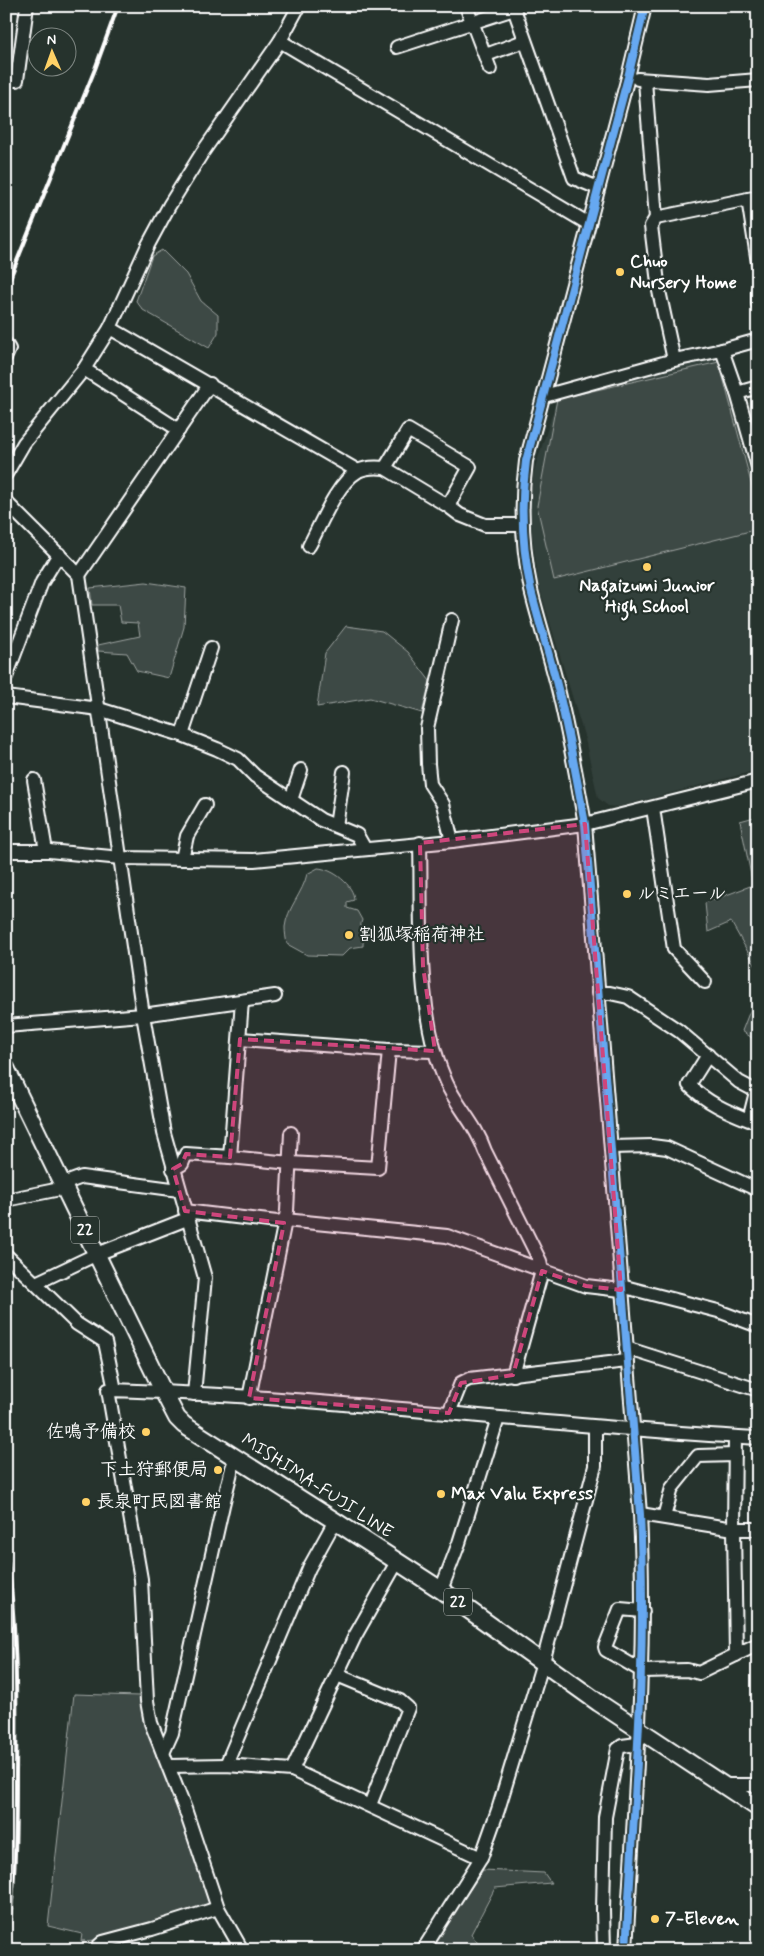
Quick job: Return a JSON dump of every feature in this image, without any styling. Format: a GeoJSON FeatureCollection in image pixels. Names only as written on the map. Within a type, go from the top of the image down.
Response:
{"type":"FeatureCollection","features":[{"type":"Feature","properties":{"kind":"main road","name":"MISHIMA-FUJI LINE"},"geometry":{"type":"LineString","coordinates":[[6,1068],[164,1393],[177,1418],[184,1426],[441,1590],[598,1703],[638,1727],[758,1808]]}},
{"type":"Feature","properties":{"kind":"street"},"geometry":{"type":"LineString","coordinates":[[6,80],[17,80],[27,6]]}},
{"type":"Feature","properties":{"kind":"street"},"geometry":{"type":"LineString","coordinates":[[6,473],[24,443],[84,369],[110,328],[148,245],[169,206],[202,153],[280,41],[299,6]]}},
{"type":"Feature","properties":{"kind":"street"},"geometry":{"type":"LineString","coordinates":[[466,6],[490,69]]}},
{"type":"Feature","properties":{"kind":"street"},"geometry":{"type":"LineString","coordinates":[[626,1950],[642,1671],[640,1514],[585,824],[568,730],[532,590],[522,526],[523,482],[526,461],[628,77],[645,6]]}},
{"type":"Feature","properties":{"kind":"street"},"geometry":{"type":"LineString","coordinates":[[397,47],[473,24],[513,8],[574,178],[598,188]]}},
{"type":"Feature","properties":{"kind":"street"},"geometry":{"type":"LineString","coordinates":[[280,41],[589,224]]}},
{"type":"Feature","properties":{"kind":"street"},"geometry":{"type":"LineString","coordinates":[[486,55],[524,41]]}},
{"type":"Feature","properties":{"kind":"street"},"geometry":{"type":"LineString","coordinates":[[628,77],[645,80],[709,84],[758,80]]}},
{"type":"Feature","properties":{"kind":"street"},"geometry":{"type":"LineString","coordinates":[[645,80],[656,218],[652,226],[659,291],[674,360]]}},
{"type":"Feature","properties":{"kind":"street"},"geometry":{"type":"LineString","coordinates":[[656,218],[753,198],[758,263]]}},
{"type":"Feature","properties":{"kind":"street"},"geometry":{"type":"LineString","coordinates":[[758,290],[758,304]]}},
{"type":"Feature","properties":{"kind":"street"},"geometry":{"type":"LineString","coordinates":[[110,328],[358,471]]}},
{"type":"Feature","properties":{"kind":"street"},"geometry":{"type":"LineString","coordinates":[[544,396],[674,360],[758,340]]}},
{"type":"Feature","properties":{"kind":"street"},"geometry":{"type":"LineString","coordinates":[[6,344],[9,349],[6,356]]}},
{"type":"Feature","properties":{"kind":"street"},"geometry":{"type":"LineString","coordinates":[[722,350],[737,393],[758,467]]}},
{"type":"Feature","properties":{"kind":"street"},"geometry":{"type":"LineString","coordinates":[[84,369],[179,430]]}},
{"type":"Feature","properties":{"kind":"street"},"geometry":{"type":"LineString","coordinates":[[80,575],[210,384]]}},
{"type":"Feature","properties":{"kind":"street"},"geometry":{"type":"LineString","coordinates":[[737,393],[758,388]]}},
{"type":"Feature","properties":{"kind":"street"},"geometry":{"type":"LineString","coordinates":[[385,468],[408,430],[470,467],[448,506]]}},
{"type":"Feature","properties":{"kind":"street"},"geometry":{"type":"LineString","coordinates":[[309,546],[341,486],[358,471],[374,467],[385,468],[448,506],[460,516],[485,525],[522,526]]}},
{"type":"Feature","properties":{"kind":"street"},"geometry":{"type":"LineString","coordinates":[[6,502],[80,575],[143,1014],[164,1132],[205,1278],[194,1394]]}},
{"type":"Feature","properties":{"kind":"street"},"geometry":{"type":"LineString","coordinates":[[6,677],[42,582],[59,554]]}},
{"type":"Feature","properties":{"kind":"street"},"geometry":{"type":"LineString","coordinates":[[452,620],[427,728],[430,784],[443,804],[452,841]]}},
{"type":"Feature","properties":{"kind":"street"},"geometry":{"type":"LineString","coordinates":[[182,735],[211,648]]}},
{"type":"Feature","properties":{"kind":"street"},"geometry":{"type":"LineString","coordinates":[[6,697],[99,709],[182,735],[218,749],[238,759],[255,776],[321,820],[357,835],[364,849]]}},
{"type":"Feature","properties":{"kind":"street"},"geometry":{"type":"LineString","coordinates":[[291,800],[301,770]]}},
{"type":"Feature","properties":{"kind":"street"},"geometry":{"type":"LineString","coordinates":[[336,826],[344,772]]}},
{"type":"Feature","properties":{"kind":"street"},"geometry":{"type":"LineString","coordinates":[[34,780],[46,851]]}},
{"type":"Feature","properties":{"kind":"street"},"geometry":{"type":"LineString","coordinates":[[6,851],[46,851],[121,858],[254,860],[452,841],[585,824],[758,781]]}},
{"type":"Feature","properties":{"kind":"street"},"geometry":{"type":"LineString","coordinates":[[182,859],[186,836],[206,805]]}},
{"type":"Feature","properties":{"kind":"street"},"geometry":{"type":"LineString","coordinates":[[653,808],[674,949],[705,982]]}},
{"type":"Feature","properties":{"kind":"street"},"geometry":{"type":"LineString","coordinates":[[420,843],[424,986],[429,1032],[446,1082],[480,1134],[486,1151],[540,1260],[542,1271],[513,1375]]}},
{"type":"Feature","properties":{"kind":"street"},"geometry":{"type":"LineString","coordinates":[[598,993],[610,993],[628,997],[679,1031],[708,1055],[739,1082],[757,1092],[748,1120],[726,1111],[702,1097],[689,1085],[708,1055]]}},
{"type":"Feature","properties":{"kind":"street"},"geometry":{"type":"LineString","coordinates":[[6,1026],[143,1014],[275,996]]}},
{"type":"Feature","properties":{"kind":"street"},"geometry":{"type":"LineString","coordinates":[[230,1157],[242,1002]]}},
{"type":"Feature","properties":{"kind":"street"},"geometry":{"type":"LineString","coordinates":[[240,1039],[388,1050],[435,1051]]}},
{"type":"Feature","properties":{"kind":"street"},"geometry":{"type":"LineString","coordinates":[[173,1169],[182,1164],[186,1154],[378,1168],[388,1050]]}},
{"type":"Feature","properties":{"kind":"street"},"geometry":{"type":"LineString","coordinates":[[249,1398],[285,1220],[291,1133]]}},
{"type":"Feature","properties":{"kind":"street"},"geometry":{"type":"LineString","coordinates":[[611,1146],[667,1148],[758,1190]]}},
{"type":"Feature","properties":{"kind":"street"},"geometry":{"type":"LineString","coordinates":[[6,1200],[64,1186],[82,1178],[179,1190]]}},
{"type":"Feature","properties":{"kind":"street"},"geometry":{"type":"LineString","coordinates":[[36,1283],[186,1215],[277,1222],[285,1220],[448,1236],[586,1286],[621,1288],[718,1311],[758,1326]]}},
{"type":"Feature","properties":{"kind":"street"},"geometry":{"type":"LineString","coordinates":[[6,1255],[77,1324],[105,1342],[115,1390]]}},
{"type":"Feature","properties":{"kind":"street"},"geometry":{"type":"LineString","coordinates":[[449,1413],[461,1383],[469,1379],[513,1375],[627,1354],[758,1390]]}},
{"type":"Feature","properties":{"kind":"street"},"geometry":{"type":"LineString","coordinates":[[242,1950],[218,1908],[169,1766],[152,1723],[147,1702],[141,1579],[108,1390],[249,1398],[449,1413],[595,1427],[758,1438]]}},
{"type":"Feature","properties":{"kind":"street"},"geometry":{"type":"LineString","coordinates":[[441,1590],[459,1543],[498,1418]]}},
{"type":"Feature","properties":{"kind":"street"},"geometry":{"type":"LineString","coordinates":[[423,1950],[481,1858],[498,1810],[543,1662],[595,1466],[595,1427]]}},
{"type":"Feature","properties":{"kind":"street"},"geometry":{"type":"LineString","coordinates":[[735,1437],[736,1656]]}},
{"type":"Feature","properties":{"kind":"street"},"geometry":{"type":"LineString","coordinates":[[664,1517],[672,1488],[698,1456],[735,1455]]}},
{"type":"Feature","properties":{"kind":"street"},"geometry":{"type":"LineString","coordinates":[[163,1753],[172,1734],[223,1505],[236,1458]]}},
{"type":"Feature","properties":{"kind":"street"},"geometry":{"type":"LineString","coordinates":[[640,1514],[734,1528],[758,1529]]}},
{"type":"Feature","properties":{"kind":"street"},"geometry":{"type":"LineString","coordinates":[[226,1765],[309,1568],[335,1521]]}},
{"type":"Feature","properties":{"kind":"street"},"geometry":{"type":"LineString","coordinates":[[292,1770],[355,1636],[397,1562]]}},
{"type":"Feature","properties":{"kind":"street"},"geometry":{"type":"LineString","coordinates":[[642,1610],[620,1609],[605,1647],[606,1650],[642,1671],[687,1670],[699,1673],[758,1644]]}},
{"type":"Feature","properties":{"kind":"street"},"geometry":{"type":"LineString","coordinates":[[337,1675],[400,1701],[408,1708],[370,1805]]}},
{"type":"Feature","properties":{"kind":"street"},"geometry":{"type":"LineString","coordinates":[[604,1950],[602,1910],[605,1817],[618,1749],[622,1746],[637,1744]]}},
{"type":"Feature","properties":{"kind":"street"},"geometry":{"type":"LineString","coordinates":[[169,1766],[226,1765],[292,1770],[481,1858]]}},
{"type":"Feature","properties":{"kind":"street"},"geometry":{"type":"LineString","coordinates":[[722,1785],[758,1785]]}},
{"type":"Feature","properties":{"kind":"street"},"geometry":{"type":"LineString","coordinates":[[94,1950],[103,1942],[218,1908]]}},
{"type":"Feature","properties":{"kind":"highlighted area"},"geometry":{"type":"Polygon","coordinates":[[[585,824],[621,1290],[586,1286],[542,1271],[513,1375],[461,1383],[449,1413],[249,1398],[284,1223],[185,1211],[173,1169],[182,1164],[186,1154],[230,1157],[240,1039],[435,1051],[423,966],[420,843],[585,824]]]}},
{"type":"Feature","properties":{"kind":"shaded area"},"geometry":{"type":"Polygon","coordinates":[[[162,250],[186,274],[201,301],[218,315],[218,333],[209,348],[143,310],[136,301],[152,256],[162,250]]]}},
{"type":"Feature","properties":{"kind":"shaded area","name":"Nagaizumi Junior High School"},"geometry":{"type":"Polygon","coordinates":[[[711,358],[722,364],[758,486],[758,770],[618,807],[608,806],[598,798],[585,739],[539,586],[531,527],[530,502],[534,471],[557,399],[711,358]]]}},
{"type":"Feature","properties":{"kind":"shaded area"},"geometry":{"type":"Polygon","coordinates":[[[719,362],[758,509],[758,529],[554,580],[537,506],[557,399],[719,362]]]}},
{"type":"Feature","properties":{"kind":"shaded area"},"geometry":{"type":"Polygon","coordinates":[[[146,582],[186,588],[184,627],[169,678],[137,671],[127,653],[98,651],[98,645],[140,636],[138,623],[121,622],[118,605],[92,605],[90,588],[146,582]]]}},
{"type":"Feature","properties":{"kind":"shaded area"},"geometry":{"type":"Polygon","coordinates":[[[346,626],[382,631],[408,652],[430,681],[422,713],[370,698],[317,707],[325,653],[346,626]]]}},
{"type":"Feature","properties":{"kind":"shaded area"},"geometry":{"type":"Polygon","coordinates":[[[758,816],[758,970],[731,922],[708,932],[705,903],[753,885],[740,821],[758,816]]]}},
{"type":"Feature","properties":{"kind":"shaded area"},"geometry":{"type":"Polygon","coordinates":[[[318,868],[330,871],[347,884],[354,900],[347,902],[347,908],[357,911],[362,920],[363,946],[350,948],[342,956],[307,955],[287,944],[286,920],[307,874],[318,868]]]}},
{"type":"Feature","properties":{"kind":"shaded area"},"geometry":{"type":"Polygon","coordinates":[[[758,997],[758,1042],[742,1031],[758,997]]]}},
{"type":"Feature","properties":{"kind":"shaded area"},"geometry":{"type":"Polygon","coordinates":[[[74,1694],[139,1696],[212,1902],[115,1939],[81,1941],[82,1934],[48,1926],[74,1694]]]}},
{"type":"Feature","properties":{"kind":"shaded area"},"geometry":{"type":"Polygon","coordinates":[[[483,1870],[544,1873],[551,1883],[495,1888],[471,1934],[483,1950],[430,1950],[483,1870]]]}},
{"type":"Feature","properties":{"kind":"railway"},"geometry":{"type":"LineString","coordinates":[[6,288],[95,69],[118,6]]}},
{"type":"Feature","properties":{"kind":"railway"},"geometry":{"type":"LineString","coordinates":[[6,1545],[14,1630],[16,1716],[15,1860],[12,1904],[6,1947]]}},
{"type":"Feature","properties":{"kind":"cycle path"},"geometry":{"type":"LineString","coordinates":[[626,1950],[641,1677],[642,1568],[640,1514],[585,824],[562,706],[531,590],[524,542],[523,509],[526,461],[628,77],[645,6]]}},
{"type":"Feature","properties":{"kind":"place","name":"Chuo Nursery Home"},"geometry":{"type":"Point","coordinates":[620,272]}},
{"type":"Feature","properties":{"kind":"place","name":"Nagaizumi Junior High School"},"geometry":{"type":"Point","coordinates":[647,567]}},
{"type":"Feature","properties":{"kind":"place","name":"ルミエール"},"geometry":{"type":"Point","coordinates":[627,894]}},
{"type":"Feature","properties":{"kind":"place","name":"割狐塚稲荷神社"},"geometry":{"type":"Point","coordinates":[349,935]}},
{"type":"Feature","properties":{"kind":"place","name":"佐鳴予備校"},"geometry":{"type":"Point","coordinates":[146,1432]}},
{"type":"Feature","properties":{"kind":"place","name":"下土狩郵便局"},"geometry":{"type":"Point","coordinates":[218,1470]}},
{"type":"Feature","properties":{"kind":"place","name":"Max Valu Express"},"geometry":{"type":"Point","coordinates":[441,1494]}},
{"type":"Feature","properties":{"kind":"place","name":"長泉町民図書館"},"geometry":{"type":"Point","coordinates":[86,1502]}},
{"type":"Feature","properties":{"kind":"place","name":"7-Eleven"},"geometry":{"type":"Point","coordinates":[655,1919]}}]}
